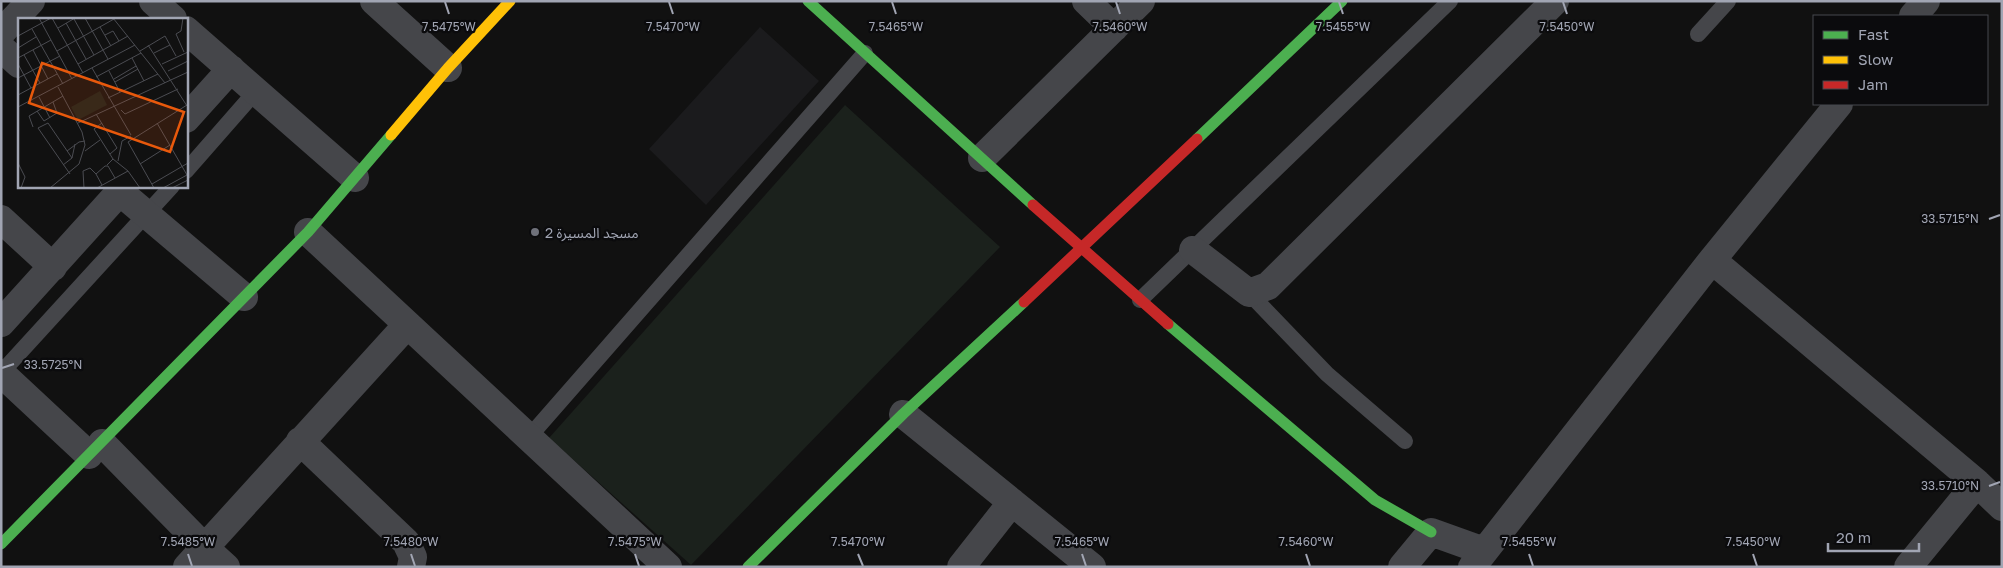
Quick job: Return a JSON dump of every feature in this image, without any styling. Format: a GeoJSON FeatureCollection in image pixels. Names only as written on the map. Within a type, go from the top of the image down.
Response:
{"type":"FeatureCollection","features":[{"type":"Feature","properties":{"kind":"street"},"geometry":{"type":"LineString","coordinates":[[1,34],[31,1]]}},
{"type":"Feature","properties":{"kind":"street"},"geometry":{"type":"LineString","coordinates":[[153,1],[172,18]]}},
{"type":"Feature","properties":{"kind":"street"},"geometry":{"type":"LineString","coordinates":[[374,1],[448,68]]}},
{"type":"Feature","properties":{"kind":"street"},"geometry":{"type":"LineString","coordinates":[[1,544],[308,232],[448,68],[510,1]]}},
{"type":"Feature","properties":{"kind":"street"},"geometry":{"type":"LineString","coordinates":[[808,1],[1080,249],[1375,500],[1478,559],[1712,260],[1838,105]]}},
{"type":"Feature","properties":{"kind":"street"},"geometry":{"type":"LineString","coordinates":[[1086,1],[1114,28]]}},
{"type":"Feature","properties":{"kind":"street"},"geometry":{"type":"LineString","coordinates":[[982,158],[1141,1]]}},
{"type":"Feature","properties":{"kind":"street"},"geometry":{"type":"LineString","coordinates":[[1193,250],[1249,293],[1268,286],[1555,1]]}},
{"type":"Feature","properties":{"kind":"street"},"geometry":{"type":"LineString","coordinates":[[1914,15],[1926,1]]}},
{"type":"Feature","properties":{"kind":"street"},"geometry":{"type":"LineString","coordinates":[[748,567],[903,414],[1080,249],[1338,3]]}},
{"type":"Feature","properties":{"kind":"street"},"geometry":{"type":"LineString","coordinates":[[188,32],[355,178]]}},
{"type":"Feature","properties":{"kind":"street"},"geometry":{"type":"LineString","coordinates":[[1,48],[18,63]]}},
{"type":"Feature","properties":{"kind":"street"},"geometry":{"type":"LineString","coordinates":[[188,117],[231,70]]}},
{"type":"Feature","properties":{"kind":"street"},"geometry":{"type":"LineString","coordinates":[[1,323],[123,189],[147,215],[244,298]]}},
{"type":"Feature","properties":{"kind":"street"},"geometry":{"type":"LineString","coordinates":[[1,219],[53,267]]}},
{"type":"Feature","properties":{"kind":"street"},"geometry":{"type":"LineString","coordinates":[[308,232],[668,567]]}},
{"type":"Feature","properties":{"kind":"street"},"geometry":{"type":"LineString","coordinates":[[1712,260],[1977,483],[2002,507]]}},
{"type":"Feature","properties":{"kind":"street"},"geometry":{"type":"LineString","coordinates":[[196,557],[407,325]]}},
{"type":"Feature","properties":{"kind":"street"},"geometry":{"type":"LineString","coordinates":[[1,373],[95,449],[196,557],[226,567]]}},
{"type":"Feature","properties":{"kind":"street"},"geometry":{"type":"LineString","coordinates":[[903,414],[1092,567]]}},
{"type":"Feature","properties":{"kind":"street"},"geometry":{"type":"LineString","coordinates":[[300,441],[406,542],[412,557],[410,567]]}},
{"type":"Feature","properties":{"kind":"street"},"geometry":{"type":"LineString","coordinates":[[1908,567],[1977,483]]}},
{"type":"Feature","properties":{"kind":"street"},"geometry":{"type":"LineString","coordinates":[[962,567],[1012,502]]}},
{"type":"Feature","properties":{"kind":"street"},"geometry":{"type":"LineString","coordinates":[[1402,567],[1431,532]]}},
{"type":"Feature","properties":{"kind":"lane"},"geometry":{"type":"LineString","coordinates":[[1140,300],[1450,1]]}},
{"type":"Feature","properties":{"kind":"lane"},"geometry":{"type":"LineString","coordinates":[[1698,34],[1728,1]]}},
{"type":"Feature","properties":{"kind":"lane"},"geometry":{"type":"LineString","coordinates":[[529,437],[865,53]]}},
{"type":"Feature","properties":{"kind":"lane"},"geometry":{"type":"LineString","coordinates":[[188,168],[256,91]]}},
{"type":"Feature","properties":{"kind":"lane"},"geometry":{"type":"LineString","coordinates":[[1,373],[170,188]]}},
{"type":"Feature","properties":{"kind":"lane"},"geometry":{"type":"LineString","coordinates":[[1249,293],[1328,374],[1405,441]]}},
{"type":"Feature","properties":{"kind":"shaded area"},"geometry":{"type":"Polygon","coordinates":[[[760,27],[819,81],[706,205],[649,149],[760,27]]]}},
{"type":"Feature","properties":{"kind":"shaded area"},"geometry":{"type":"Polygon","coordinates":[[[845,105],[1000,247],[691,565],[549,438],[845,105]]]}},
{"type":"Feature","properties":{"kind":"traffic: fast"},"geometry":{"type":"LineString","coordinates":[[808,1],[1033,205]]}},
{"type":"Feature","properties":{"kind":"traffic: fast"},"geometry":{"type":"LineString","coordinates":[[1197,139],[1342,1]]}},
{"type":"Feature","properties":{"kind":"traffic: fast"},"geometry":{"type":"LineString","coordinates":[[1,544],[308,232],[391,135]]}},
{"type":"Feature","properties":{"kind":"traffic: fast"},"geometry":{"type":"LineString","coordinates":[[748,567],[903,414],[1024,302]]}},
{"type":"Feature","properties":{"kind":"traffic: fast"},"geometry":{"type":"LineString","coordinates":[[1168,324],[1375,500],[1431,532]]}},
{"type":"Feature","properties":{"kind":"traffic: slow"},"geometry":{"type":"LineString","coordinates":[[391,135],[448,68],[510,1]]}},
{"type":"Feature","properties":{"kind":"traffic: jam"},"geometry":{"type":"LineString","coordinates":[[1024,302],[1197,139]]}},
{"type":"Feature","properties":{"kind":"traffic: jam"},"geometry":{"type":"LineString","coordinates":[[1033,205],[1168,324]]}},
{"type":"Feature","properties":{"kind":"place","name":"مسجد المسيرة 2"},"geometry":{"type":"Point","coordinates":[535,232]}}]}
